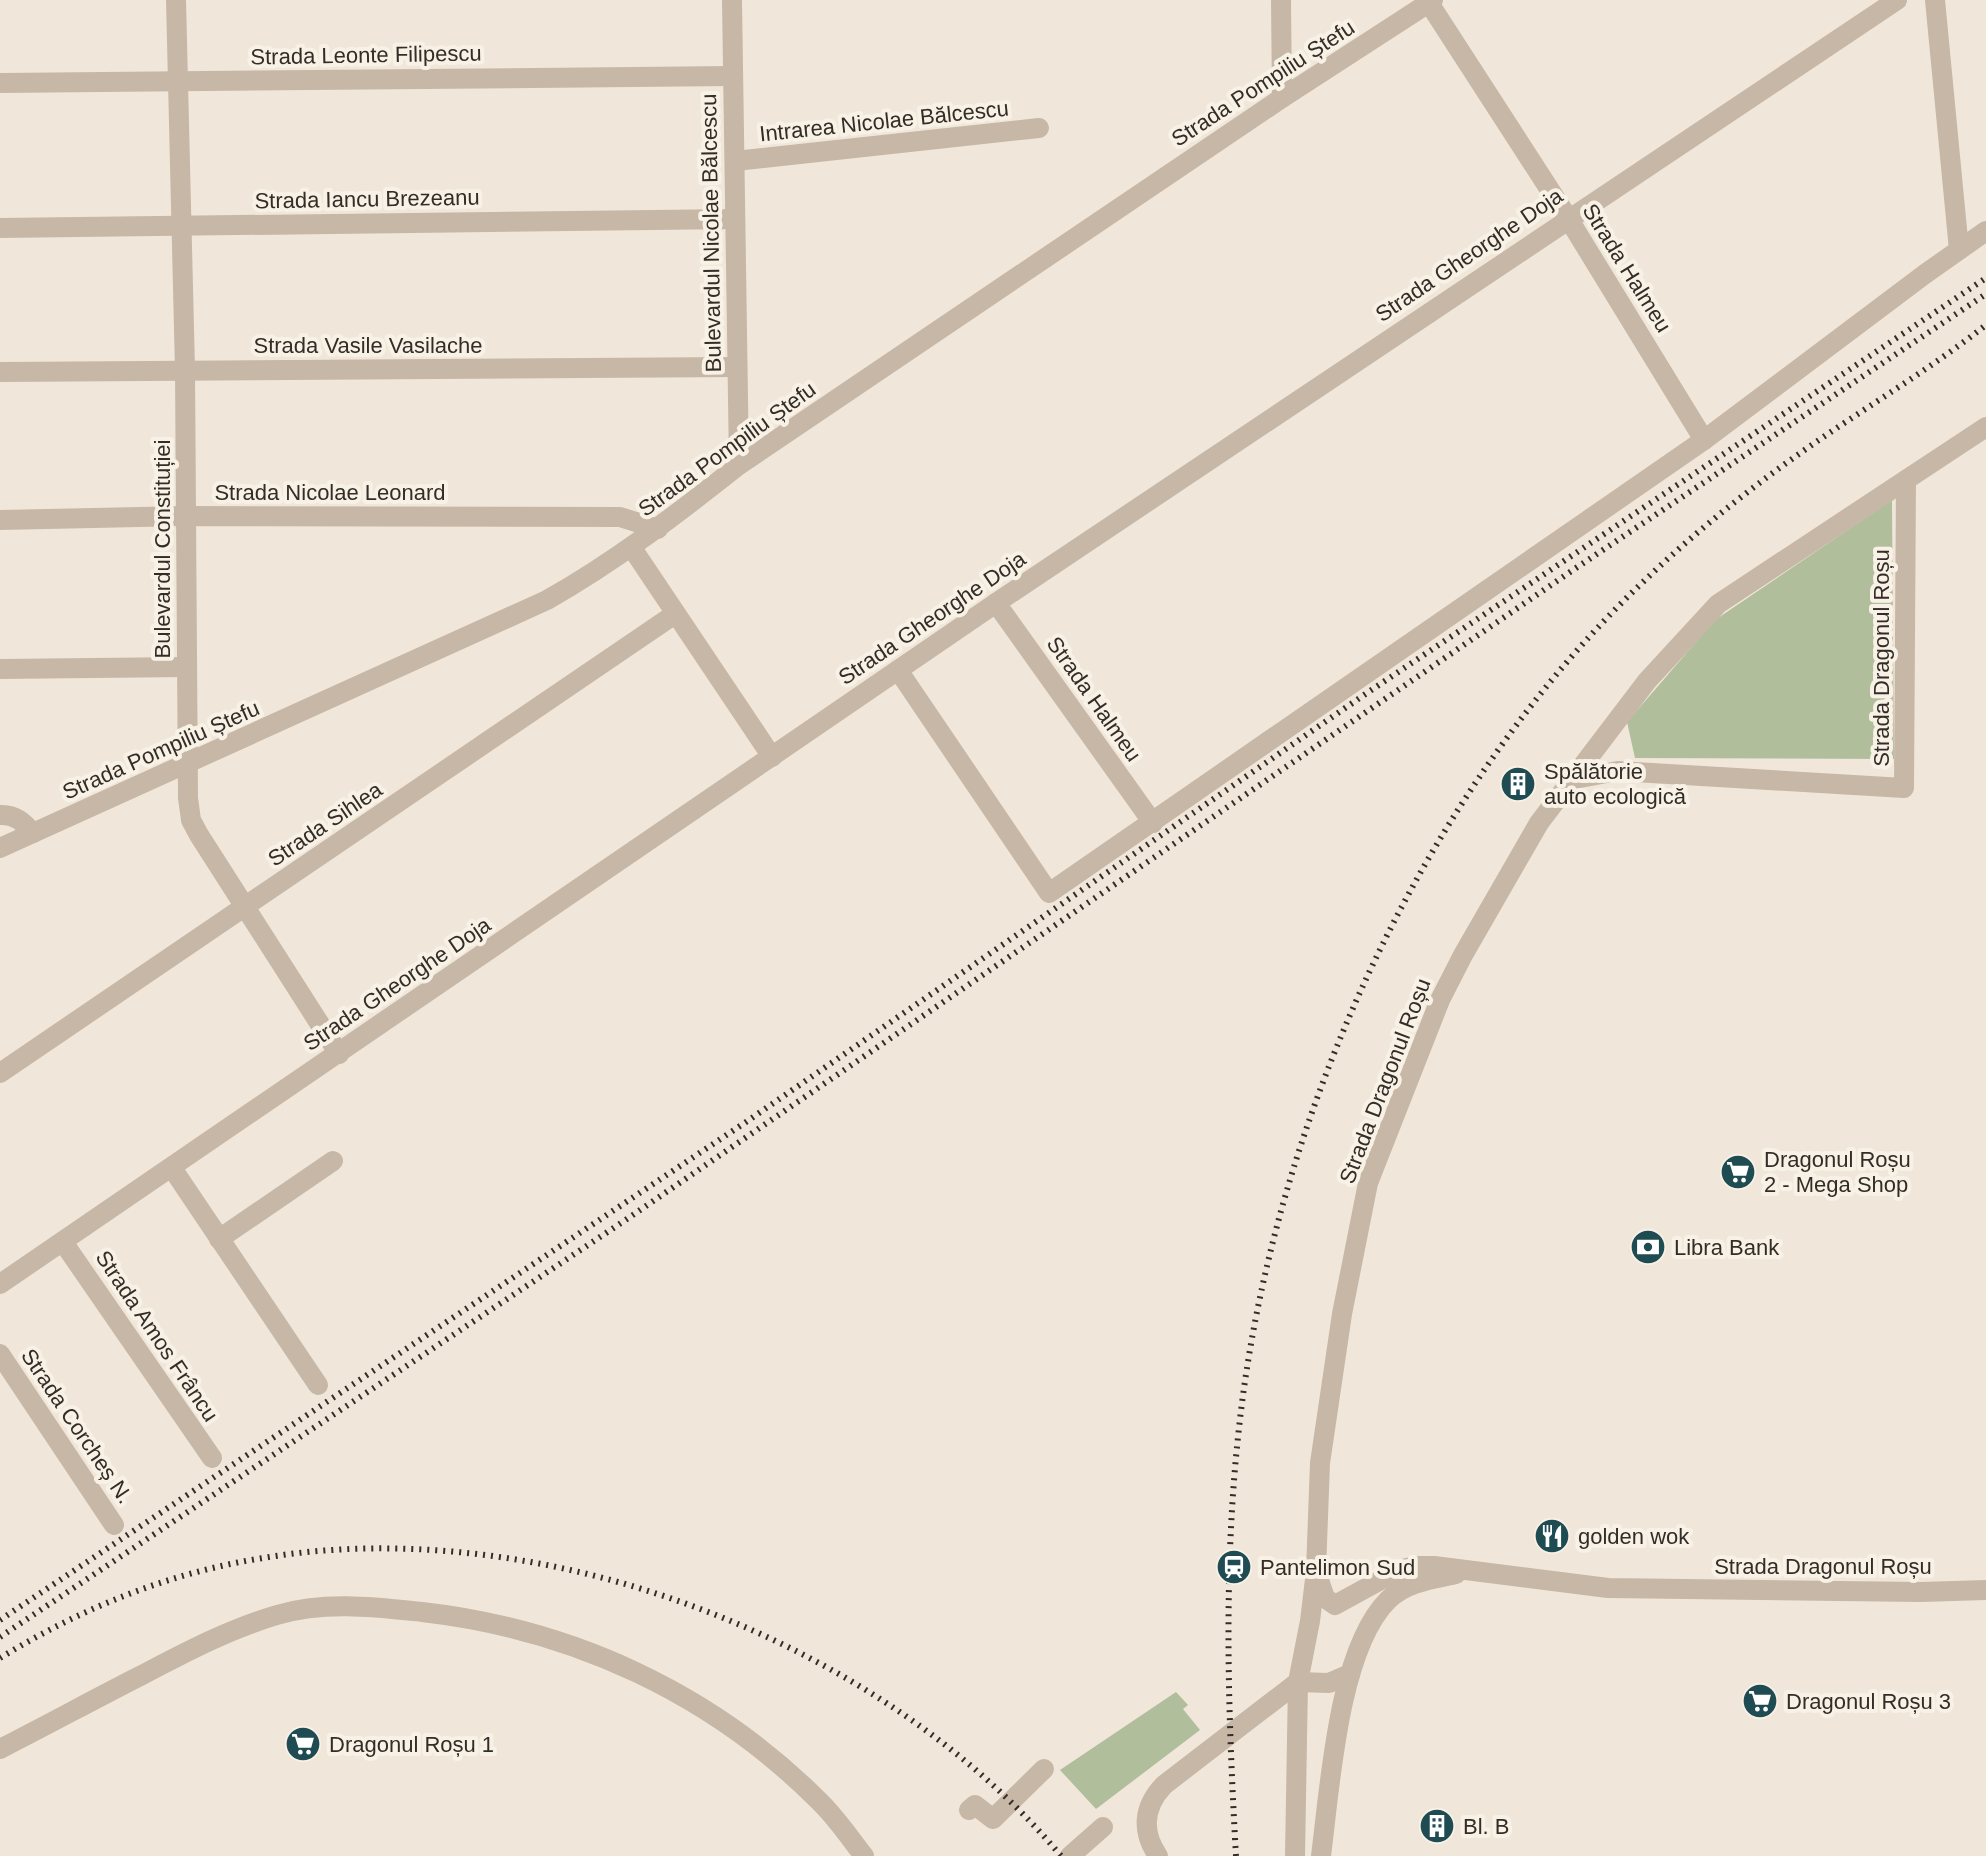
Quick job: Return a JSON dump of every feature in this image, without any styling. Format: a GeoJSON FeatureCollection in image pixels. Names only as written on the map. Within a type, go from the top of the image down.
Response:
{"type":"FeatureCollection","features":[{"type":"Feature","properties":{"kind":"street","name":"Bulevardul Constituției"},"geometry":{"type":"LineString","coordinates":[[176,0],[191,820],[339,1054]]}},
{"type":"Feature","properties":{"kind":"street","name":"Bulevardul Nicolae Bălcescu"},"geometry":{"type":"LineString","coordinates":[[732,0],[739,465]]}},
{"type":"Feature","properties":{"kind":"street"},"geometry":{"type":"LineString","coordinates":[[1281,0],[1282,98]]}},
{"type":"Feature","properties":{"kind":"street","name":"Strada Gheorghe Doja"},"geometry":{"type":"LineString","coordinates":[[0,1284],[996,603],[1897,0]]}},
{"type":"Feature","properties":{"kind":"street"},"geometry":{"type":"LineString","coordinates":[[1935,0],[1959,250]]}},
{"type":"Feature","properties":{"kind":"street","name":"Strada Pompiliu Ștefu"},"geometry":{"type":"LineString","coordinates":[[0,848],[547,600],[591,575],[658,529],[739,465],[1282,98],[1431,1]]}},
{"type":"Feature","properties":{"kind":"street","name":"Strada Halmeu"},"geometry":{"type":"LineString","coordinates":[[1431,1],[1704,440]]}},
{"type":"Feature","properties":{"kind":"street","name":"Strada Leonte Filipescu"},"geometry":{"type":"LineString","coordinates":[[0,83],[733,76]]}},
{"type":"Feature","properties":{"kind":"street","name":"Intrarea Nicolae Bălcescu"},"geometry":{"type":"LineString","coordinates":[[735,161],[1039,128]]}},
{"type":"Feature","properties":{"kind":"street","name":"Strada Iancu Brezeanu"},"geometry":{"type":"LineString","coordinates":[[0,228],[735,219]]}},
{"type":"Feature","properties":{"kind":"street"},"geometry":{"type":"LineString","coordinates":[[898,670],[1049,893],[1704,440],[1986,231]]}},
{"type":"Feature","properties":{"kind":"street","name":"Strada Vasile Vasilache"},"geometry":{"type":"LineString","coordinates":[[0,372],[737,367]]}},
{"type":"Feature","properties":{"kind":"street","name":"Strada Dragonul Roșu"},"geometry":{"type":"LineString","coordinates":[[1295,1856],[1298,1682],[1316,1571],[1323,1441],[1342,1314],[1368,1183],[1416,1059],[1463,955],[1539,823],[1569,780],[1647,681],[1718,604],[1986,427]]}},
{"type":"Feature","properties":{"kind":"street","name":"Strada Dragonul Roșu"},"geometry":{"type":"LineString","coordinates":[[1569,780],[1618,771],[1904,788],[1906,480]]}},
{"type":"Feature","properties":{"kind":"street","name":"Strada Nicolae Leonard"},"geometry":{"type":"LineString","coordinates":[[0,520],[186,516],[620,517],[658,529]]}},
{"type":"Feature","properties":{"kind":"street"},"geometry":{"type":"LineString","coordinates":[[632,548],[772,757]]}},
{"type":"Feature","properties":{"kind":"street","name":"Strada Halmeu"},"geometry":{"type":"LineString","coordinates":[[996,603],[1153,823]]}},
{"type":"Feature","properties":{"kind":"street","name":"Strada Sihlea"},"geometry":{"type":"LineString","coordinates":[[0,1073],[675,614]]}},
{"type":"Feature","properties":{"kind":"street"},"geometry":{"type":"LineString","coordinates":[[0,669],[187,667]]}},
{"type":"Feature","properties":{"kind":"street"},"geometry":{"type":"LineString","coordinates":[[0,815],[11,815],[24,822],[33,833]]}},
{"type":"Feature","properties":{"kind":"street"},"geometry":{"type":"LineString","coordinates":[[219,1239],[333,1161]]}},
{"type":"Feature","properties":{"kind":"street"},"geometry":{"type":"LineString","coordinates":[[172,1168],[318,1385]]}},
{"type":"Feature","properties":{"kind":"street","name":"Strada Amos Frâncu"},"geometry":{"type":"LineString","coordinates":[[63,1242],[212,1458]]}},
{"type":"Feature","properties":{"kind":"street","name":"Strada Corcheș N."},"geometry":{"type":"LineString","coordinates":[[0,1354],[114,1525]]}},
{"type":"Feature","properties":{"kind":"street","name":"Strada Dragonul Roșu"},"geometry":{"type":"LineString","coordinates":[[1316,1571],[1325,1598],[1335,1605],[1399,1570],[1415,1566],[1608,1588],[1986,1590]]}},
{"type":"Feature","properties":{"kind":"street","name":"Strada Dragonul Roșu"},"geometry":{"type":"LineString","coordinates":[[1321,1856],[1336,1733],[1359,1647],[1388,1600],[1420,1582],[1468,1571]]}},
{"type":"Feature","properties":{"kind":"street"},"geometry":{"type":"LineString","coordinates":[[0,1749],[211,1639],[278,1614],[321,1607],[358,1607],[466,1617],[592,1651],[658,1682],[772,1757],[820,1802],[864,1856]]}},
{"type":"Feature","properties":{"kind":"street"},"geometry":{"type":"LineString","coordinates":[[1158,1856],[1145,1821],[1154,1795],[1164,1785],[1298,1682],[1329,1683],[1350,1674]]}},
{"type":"Feature","properties":{"kind":"street"},"geometry":{"type":"LineString","coordinates":[[969,1810],[975,1805],[993,1819],[1044,1769]]}},
{"type":"Feature","properties":{"kind":"street"},"geometry":{"type":"LineString","coordinates":[[1070,1856],[1103,1827]]}},
{"type":"Feature","properties":{"kind":"green space"},"geometry":{"type":"Polygon","coordinates":[[[1892,500],[1894,759],[1635,758],[1627,722],[1715,620],[1892,500]]]}},
{"type":"Feature","properties":{"kind":"green space"},"geometry":{"type":"Polygon","coordinates":[[[1176,1692],[1188,1705],[1183,1709],[1200,1730],[1096,1809],[1060,1770],[1176,1692]]]}},
{"type":"Feature","properties":{"kind":"railway"},"geometry":{"type":"LineString","coordinates":[[0,1620],[746,1122],[1364,695],[1986,278]]}},
{"type":"Feature","properties":{"kind":"railway"},"geometry":{"type":"LineString","coordinates":[[0,1637],[627,1219],[1573,570],[1986,294]]}},
{"type":"Feature","properties":{"kind":"railway"},"geometry":{"type":"LineString","coordinates":[[1236,1856],[1228,1642],[1231,1535],[1239,1428],[1257,1313],[1285,1198],[1323,1082],[1370,970],[1427,862],[1491,760],[1564,666],[1644,581],[1702,529],[1764,480],[1986,325]]}},
{"type":"Feature","properties":{"kind":"railway"},"geometry":{"type":"LineString","coordinates":[[0,1658],[94,1608],[160,1583],[228,1565],[263,1558],[370,1548],[480,1554],[590,1575],[699,1608],[803,1654],[899,1712],[986,1779],[1061,1856]]}},
{"type":"Feature","properties":{"kind":"place","name":"Spălătorie auto ecologică"},"geometry":{"type":"Point","coordinates":[1518,784]}},
{"type":"Feature","properties":{"kind":"place","name":"Dragonul Roșu 2 - Mega Shop"},"geometry":{"type":"Point","coordinates":[1738,1172]}},
{"type":"Feature","properties":{"kind":"place","name":"Libra Bank"},"geometry":{"type":"Point","coordinates":[1648,1247]}},
{"type":"Feature","properties":{"kind":"place","name":"golden wok"},"geometry":{"type":"Point","coordinates":[1552,1536]}},
{"type":"Feature","properties":{"kind":"place","name":"Pantelimon Sud"},"geometry":{"type":"Point","coordinates":[1234,1567]}},
{"type":"Feature","properties":{"kind":"place","name":"Dragonul Roșu 3"},"geometry":{"type":"Point","coordinates":[1760,1701]}},
{"type":"Feature","properties":{"kind":"place","name":"Dragonul Roșu 1"},"geometry":{"type":"Point","coordinates":[303,1744]}},
{"type":"Feature","properties":{"kind":"place","name":"Bl. B"},"geometry":{"type":"Point","coordinates":[1437,1826]}}]}
